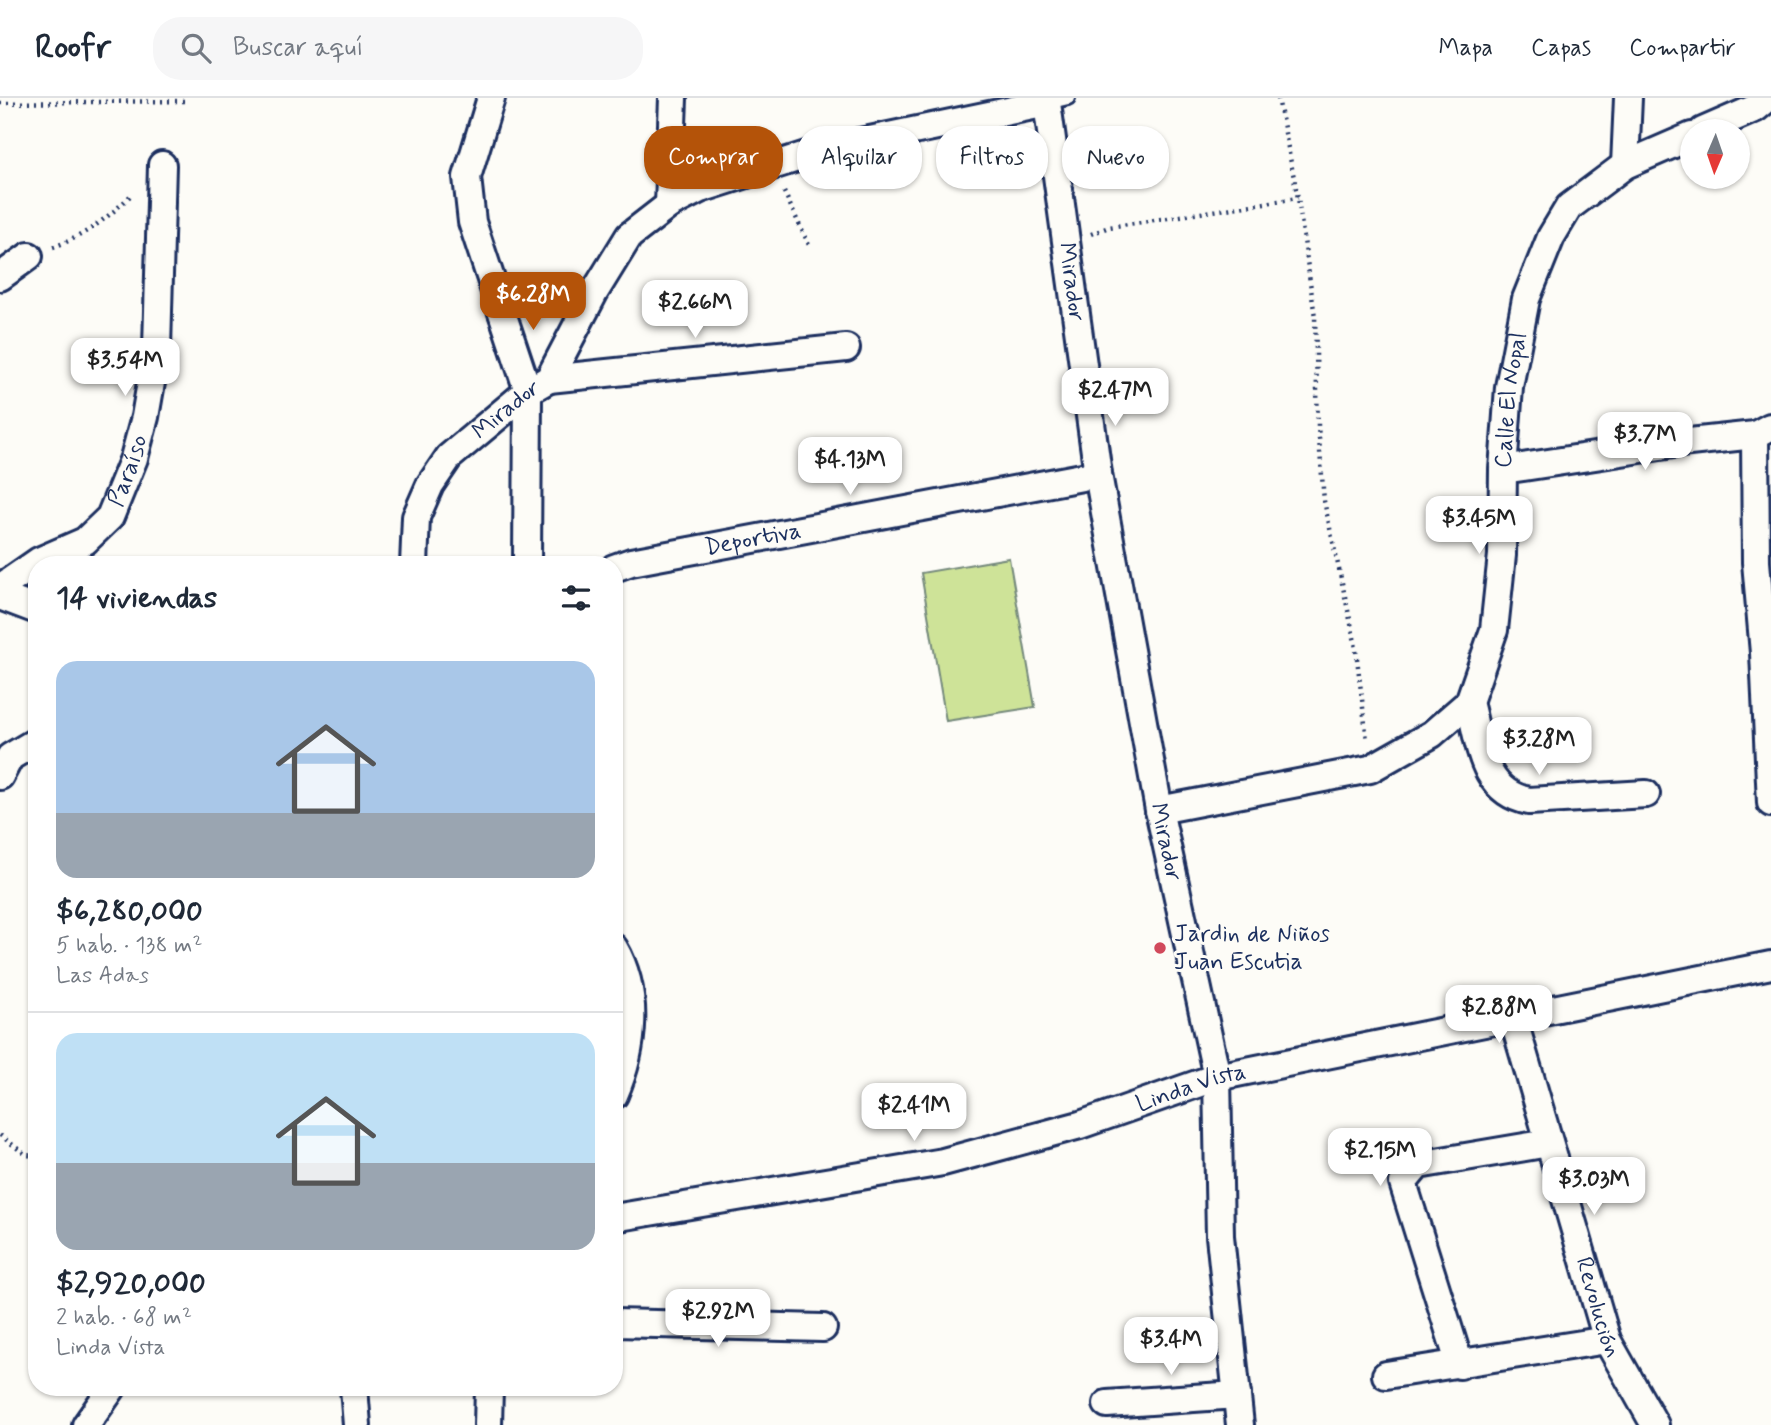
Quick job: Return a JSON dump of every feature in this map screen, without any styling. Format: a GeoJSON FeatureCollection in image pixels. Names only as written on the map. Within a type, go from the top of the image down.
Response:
{"type":"FeatureCollection","features":[{"type":"Feature","properties":{"kind":"street"},"geometry":{"type":"LineString","coordinates":[[491,98],[467,177],[472,222],[539,385],[528,556]]}},
{"type":"Feature","properties":{"kind":"street"},"geometry":{"type":"LineString","coordinates":[[669,205],[673,98]]}},
{"type":"Feature","properties":{"kind":"street"},"geometry":{"type":"LineString","coordinates":[[1625,165],[1628,98]]}},
{"type":"Feature","properties":{"kind":"street"},"geometry":{"type":"LineString","coordinates":[[1731,119],[1756,108],[1768,98]]}},
{"type":"Feature","properties":{"kind":"street","name":"Mirador"},"geometry":{"type":"LineString","coordinates":[[783,162],[822,150],[1057,101],[1068,244],[1098,474],[1159,810],[1217,1077],[1220,1236],[1240,1425]]}},
{"type":"Feature","properties":{"kind":"street","name":"Calle El Nopal"},"geometry":{"type":"LineString","coordinates":[[1159,810],[1370,769],[1432,734],[1469,702],[1494,630],[1503,555],[1503,470],[1509,387],[1526,299],[1551,237],[1569,207],[1625,165],[1680,141]]}},
{"type":"Feature","properties":{"kind":"street","name":"Paraíso"},"geometry":{"type":"LineString","coordinates":[[50,556],[85,541],[110,517],[134,458],[145,417],[157,348],[162,166]]}},
{"type":"Feature","properties":{"kind":"street","name":"Mirador"},"geometry":{"type":"LineString","coordinates":[[414,556],[416,517],[430,485],[449,457],[539,385],[629,236],[669,205],[700,189]]}},
{"type":"Feature","properties":{"kind":"street"},"geometry":{"type":"LineString","coordinates":[[0,277],[29,256]]}},
{"type":"Feature","properties":{"kind":"street"},"geometry":{"type":"LineString","coordinates":[[539,385],[846,348]]}},
{"type":"Feature","properties":{"kind":"street"},"geometry":{"type":"LineString","coordinates":[[1503,470],[1763,431],[1756,562],[1764,653],[1771,803]]}},
{"type":"Feature","properties":{"kind":"street","name":"Deportiva"},"geometry":{"type":"LineString","coordinates":[[623,565],[1098,474]]}},
{"type":"Feature","properties":{"kind":"street","name":"Paraíso"},"geometry":{"type":"LineString","coordinates":[[0,588],[28,569]]}},
{"type":"Feature","properties":{"kind":"street"},"geometry":{"type":"LineString","coordinates":[[0,596],[28,607]]}},
{"type":"Feature","properties":{"kind":"street"},"geometry":{"type":"LineString","coordinates":[[1469,702],[1490,776],[1499,789],[1513,798],[1529,801],[1646,794]]}},
{"type":"Feature","properties":{"kind":"street"},"geometry":{"type":"LineString","coordinates":[[0,776],[10,757],[28,746]]}},
{"type":"Feature","properties":{"kind":"street"},"geometry":{"type":"LineString","coordinates":[[623,964],[632,1023],[627,1066],[623,1075]]}},
{"type":"Feature","properties":{"kind":"street","name":"Linda Vista"},"geometry":{"type":"LineString","coordinates":[[623,1216],[943,1162],[1080,1125],[1217,1077],[1771,965]]}},
{"type":"Feature","properties":{"kind":"street","name":"Revolución"},"geometry":{"type":"LineString","coordinates":[[1513,1018],[1607,1340],[1655,1425]]}},
{"type":"Feature","properties":{"kind":"street"},"geometry":{"type":"LineString","coordinates":[[1460,1365],[1403,1183],[1418,1166],[1549,1143]]}},
{"type":"Feature","properties":{"kind":"street"},"geometry":{"type":"LineString","coordinates":[[623,1323],[823,1328]]}},
{"type":"Feature","properties":{"kind":"street"},"geometry":{"type":"LineString","coordinates":[[1386,1375],[1607,1340]]}},
{"type":"Feature","properties":{"kind":"street"},"geometry":{"type":"LineString","coordinates":[[1107,1404],[1237,1395]]}},
{"type":"Feature","properties":{"kind":"street"},"geometry":{"type":"LineString","coordinates":[[86,1425],[106,1396]]}},
{"type":"Feature","properties":{"kind":"street"},"geometry":{"type":"LineString","coordinates":[[355,1396],[357,1425]]}},
{"type":"Feature","properties":{"kind":"street"},"geometry":{"type":"LineString","coordinates":[[488,1425],[489,1396]]}},
{"type":"Feature","properties":{"kind":"path"},"geometry":{"type":"LineString","coordinates":[[1278,98],[1298,198],[1315,317],[1318,426],[1324,501],[1355,642],[1370,769]]}},
{"type":"Feature","properties":{"kind":"path"},"geometry":{"type":"LineString","coordinates":[[0,103],[186,101]]}},
{"type":"Feature","properties":{"kind":"path"},"geometry":{"type":"LineString","coordinates":[[29,256],[72,241],[110,216],[162,166]]}},
{"type":"Feature","properties":{"kind":"path"},"geometry":{"type":"LineString","coordinates":[[782,189],[809,244]]}},
{"type":"Feature","properties":{"kind":"path"},"geometry":{"type":"LineString","coordinates":[[1068,244],[1109,227],[1298,198]]}},
{"type":"Feature","properties":{"kind":"path"},"geometry":{"type":"LineString","coordinates":[[0,1135],[28,1155]]}},
{"type":"Feature","properties":{"kind":"green space"},"geometry":{"type":"Polygon","coordinates":[[[1009,558],[1035,707],[946,721],[921,573],[1009,558]]]}},
{"type":"Feature","properties":{"kind":"place","name":"Jardin de Niños Juan Escutia"},"geometry":{"type":"Point","coordinates":[1160,948]}}]}
